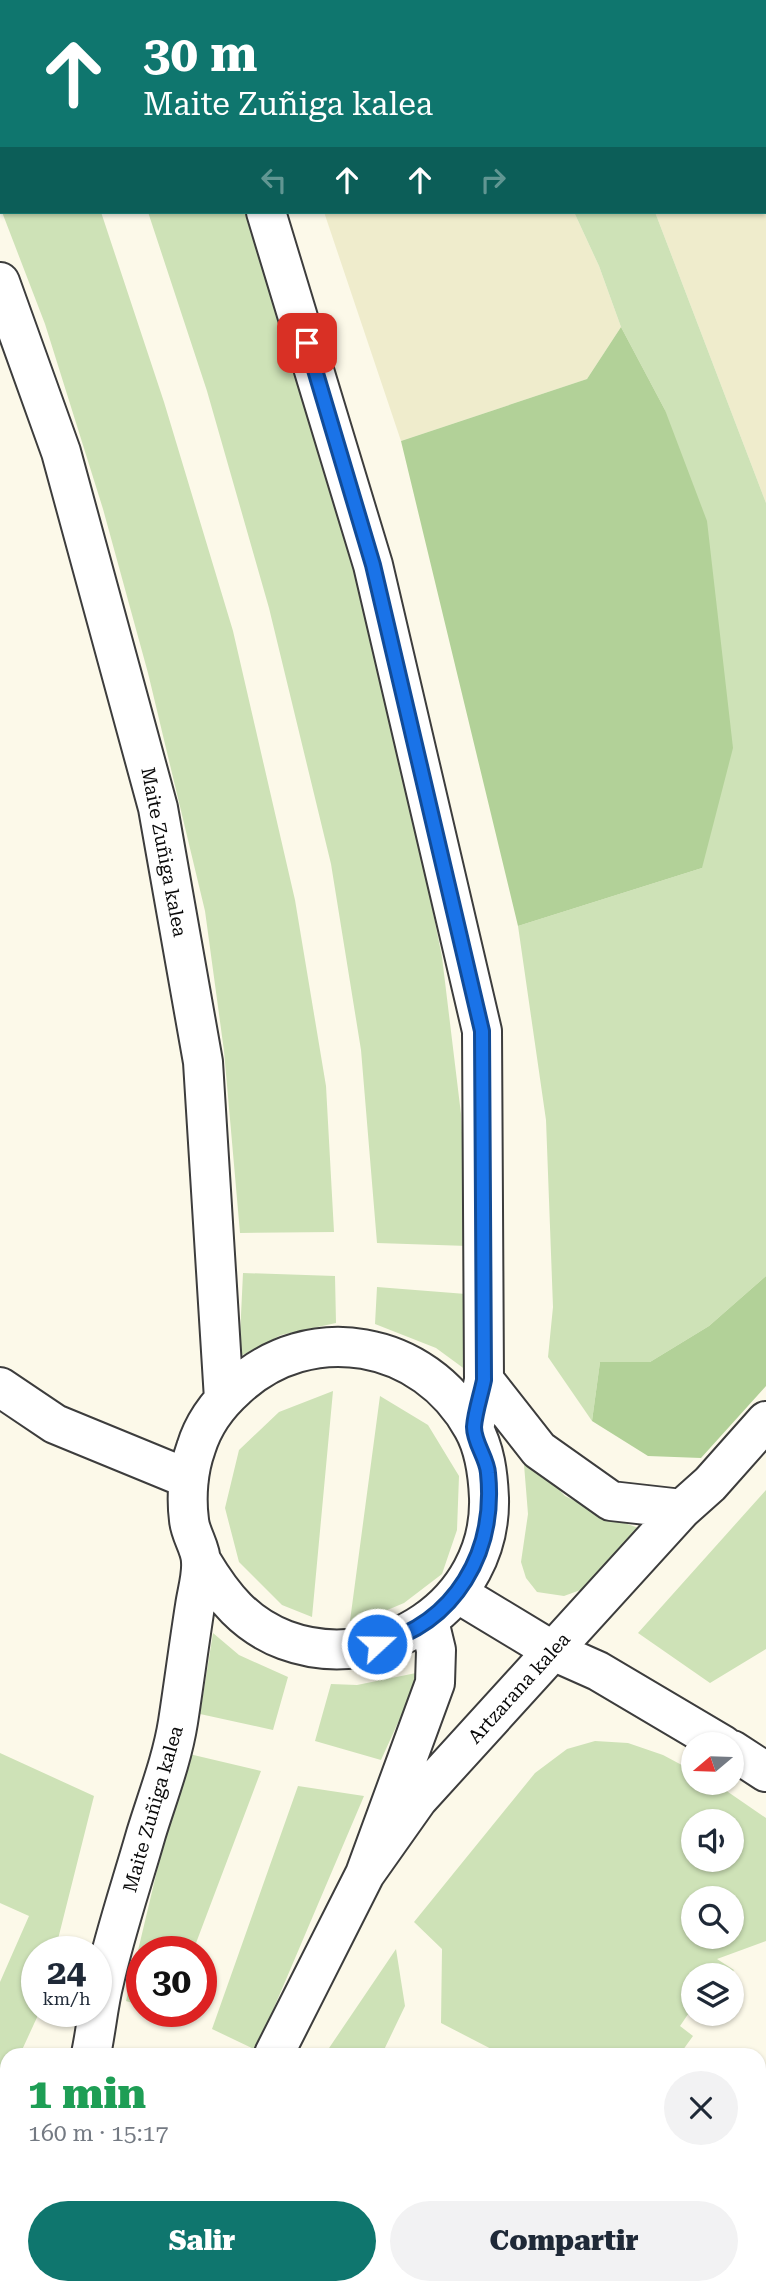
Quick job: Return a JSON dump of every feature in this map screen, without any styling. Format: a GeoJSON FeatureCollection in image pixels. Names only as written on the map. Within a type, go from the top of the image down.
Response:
{"type":"FeatureCollection","features":[{"type":"Feature","properties":{"kind":"street"},"geometry":{"type":"LineString","coordinates":[[267,214],[373,565],[482,1031],[484,1380],[474,1429]]}},
{"type":"Feature","properties":{"kind":"street","name":"Maite Zuñiga kalea"},"geometry":{"type":"LineString","coordinates":[[0,282],[61,452],[159,808],[203,1062],[224,1399]]}},
{"type":"Feature","properties":{"kind":"street"},"geometry":{"type":"LineString","coordinates":[[356,1347],[392,1356],[425,1373],[453,1398],[474,1429],[488,1470],[490,1514],[479,1556],[457,1593],[429,1621],[396,1639],[358,1649],[320,1649],[283,1640],[249,1621],[222,1594],[202,1562],[189,1521],[189,1479],[195,1448],[207,1422],[224,1399],[250,1374],[283,1356],[319,1348],[356,1347]]}},
{"type":"Feature","properties":{"kind":"street"},"geometry":{"type":"LineString","coordinates":[[484,1380],[539,1450],[611,1501],[682,1509]]}},
{"type":"Feature","properties":{"kind":"street"},"geometry":{"type":"LineString","coordinates":[[0,1387],[55,1424],[189,1479]]}},
{"type":"Feature","properties":{"kind":"street","name":"Artzarana kalea"},"geometry":{"type":"LineString","coordinates":[[365,1874],[418,1799],[682,1509],[710,1484],[766,1421]]}},
{"type":"Feature","properties":{"kind":"street","name":"Maite Zuñiga kalea"},"geometry":{"type":"LineString","coordinates":[[92,2048],[104,1983],[177,1727],[202,1562]]}},
{"type":"Feature","properties":{"kind":"street"},"geometry":{"type":"LineString","coordinates":[[457,1593],[553,1651],[598,1671],[701,1732]]}},
{"type":"Feature","properties":{"kind":"street"},"geometry":{"type":"LineString","coordinates":[[277,2048],[365,1874],[435,1683],[436,1650],[429,1621]]}},
{"type":"Feature","properties":{"kind":"street"},"geometry":{"type":"LineString","coordinates":[[744,1757],[766,1772]]}},
{"type":"Feature","properties":{"kind":"shaded area"},"geometry":{"type":"Polygon","coordinates":[[[325,214],[575,214],[599,266],[621,327],[587,379],[401,441],[325,214]]]}},
{"type":"Feature","properties":{"kind":"shaded area"},"geometry":{"type":"Polygon","coordinates":[[[656,214],[766,214],[766,503],[656,214]]]}},
{"type":"Feature","properties":{"kind":"green space"},"geometry":{"type":"Polygon","coordinates":[[[3,214],[102,214],[164,402],[233,631],[295,900],[326,1086],[334,1232],[240,1233],[224,1051],[205,911],[148,673],[103,509],[45,324],[3,214]]]}},
{"type":"Feature","properties":{"kind":"green space"},"geometry":{"type":"Polygon","coordinates":[[[149,214],[248,214],[281,310],[344,527],[396,728],[442,957],[461,1114],[468,1246],[377,1243],[361,1050],[331,864],[269,608],[207,391],[149,214]]]}},
{"type":"Feature","properties":{"kind":"green space"},"geometry":{"type":"Polygon","coordinates":[[[575,214],[656,214],[766,503],[766,1276],[709,1326],[650,1362],[600,1362],[592,1421],[548,1357],[553,1307],[546,1120],[518,926],[702,868],[665,410],[621,327],[599,266],[575,214]]]}},
{"type":"Feature","properties":{"kind":"green space"},"geometry":{"type":"Polygon","coordinates":[[[621,327],[665,410],[707,521],[733,748],[702,868],[518,926],[401,441],[587,379],[621,327]]]}},
{"type":"Feature","properties":{"kind":"green space"},"geometry":{"type":"Polygon","coordinates":[[[243,1273],[335,1276],[336,1323],[281,1335],[239,1357],[243,1273]]]}},
{"type":"Feature","properties":{"kind":"green space"},"geometry":{"type":"Polygon","coordinates":[[[766,1276],[766,1386],[701,1458],[648,1456],[592,1421],[600,1362],[650,1362],[709,1326],[766,1276]]]}},
{"type":"Feature","properties":{"kind":"green space"},"geometry":{"type":"Polygon","coordinates":[[[377,1287],[466,1294],[466,1370],[436,1348],[375,1324],[377,1287]]]}},
{"type":"Feature","properties":{"kind":"green space"},"geometry":{"type":"Polygon","coordinates":[[[333,1391],[312,1617],[282,1605],[239,1562],[225,1508],[239,1450],[279,1412],[333,1391]]]}},
{"type":"Feature","properties":{"kind":"green space"},"geometry":{"type":"Polygon","coordinates":[[[380,1396],[428,1425],[459,1476],[457,1530],[442,1574],[404,1603],[373,1616],[350,1621],[380,1396]]]}},
{"type":"Feature","properties":{"kind":"green space"},"geometry":{"type":"Polygon","coordinates":[[[523,1452],[565,1496],[608,1517],[644,1530],[594,1585],[564,1596],[537,1592],[526,1578],[521,1562],[528,1514],[523,1452]]]}},
{"type":"Feature","properties":{"kind":"green space"},"geometry":{"type":"Polygon","coordinates":[[[766,1490],[766,1649],[710,1683],[638,1633],[766,1490]]]}},
{"type":"Feature","properties":{"kind":"green space"},"geometry":{"type":"Polygon","coordinates":[[[213,1633],[239,1655],[288,1677],[273,1730],[200,1714],[213,1633]]]}},
{"type":"Feature","properties":{"kind":"green space"},"geometry":{"type":"Polygon","coordinates":[[[421,1672],[381,1760],[315,1741],[331,1684],[357,1685],[421,1672]]]}},
{"type":"Feature","properties":{"kind":"green space"},"geometry":{"type":"Polygon","coordinates":[[[595,1741],[628,1743],[663,1755],[681,1765],[681,1796],[734,1796],[766,1818],[766,1941],[717,1959],[723,1963],[681,1963],[680,2026],[693,2036],[684,2048],[489,2048],[441,2023],[442,1949],[414,1922],[535,1773],[567,1749],[595,1741]]]}},
{"type":"Feature","properties":{"kind":"green space"},"geometry":{"type":"Polygon","coordinates":[[[0,1753],[94,1796],[59,1936],[21,1936],[21,2027],[33,2027],[23,2048],[0,2048],[0,1982],[29,1916],[0,1903],[0,1753]]]}},
{"type":"Feature","properties":{"kind":"green space"},"geometry":{"type":"Polygon","coordinates":[[[185,1753],[261,1771],[199,1936],[141,1936],[185,1753]]]}},
{"type":"Feature","properties":{"kind":"green space"},"geometry":{"type":"Polygon","coordinates":[[[298,1786],[364,1796],[257,2048],[212,2029],[217,2027],[217,2015],[298,1786]]]}},
{"type":"Feature","properties":{"kind":"green space"},"geometry":{"type":"Polygon","coordinates":[[[396,1949],[405,2006],[385,2048],[329,2048],[396,1949]]]}},
{"type":"Feature","properties":{"kind":"route"},"geometry":{"type":"LineString","coordinates":[[307,343],[373,565],[482,1031],[484,1380],[474,1429],[488,1470],[490,1514],[479,1556],[457,1593],[429,1621],[396,1639],[377,1644]]}}]}
